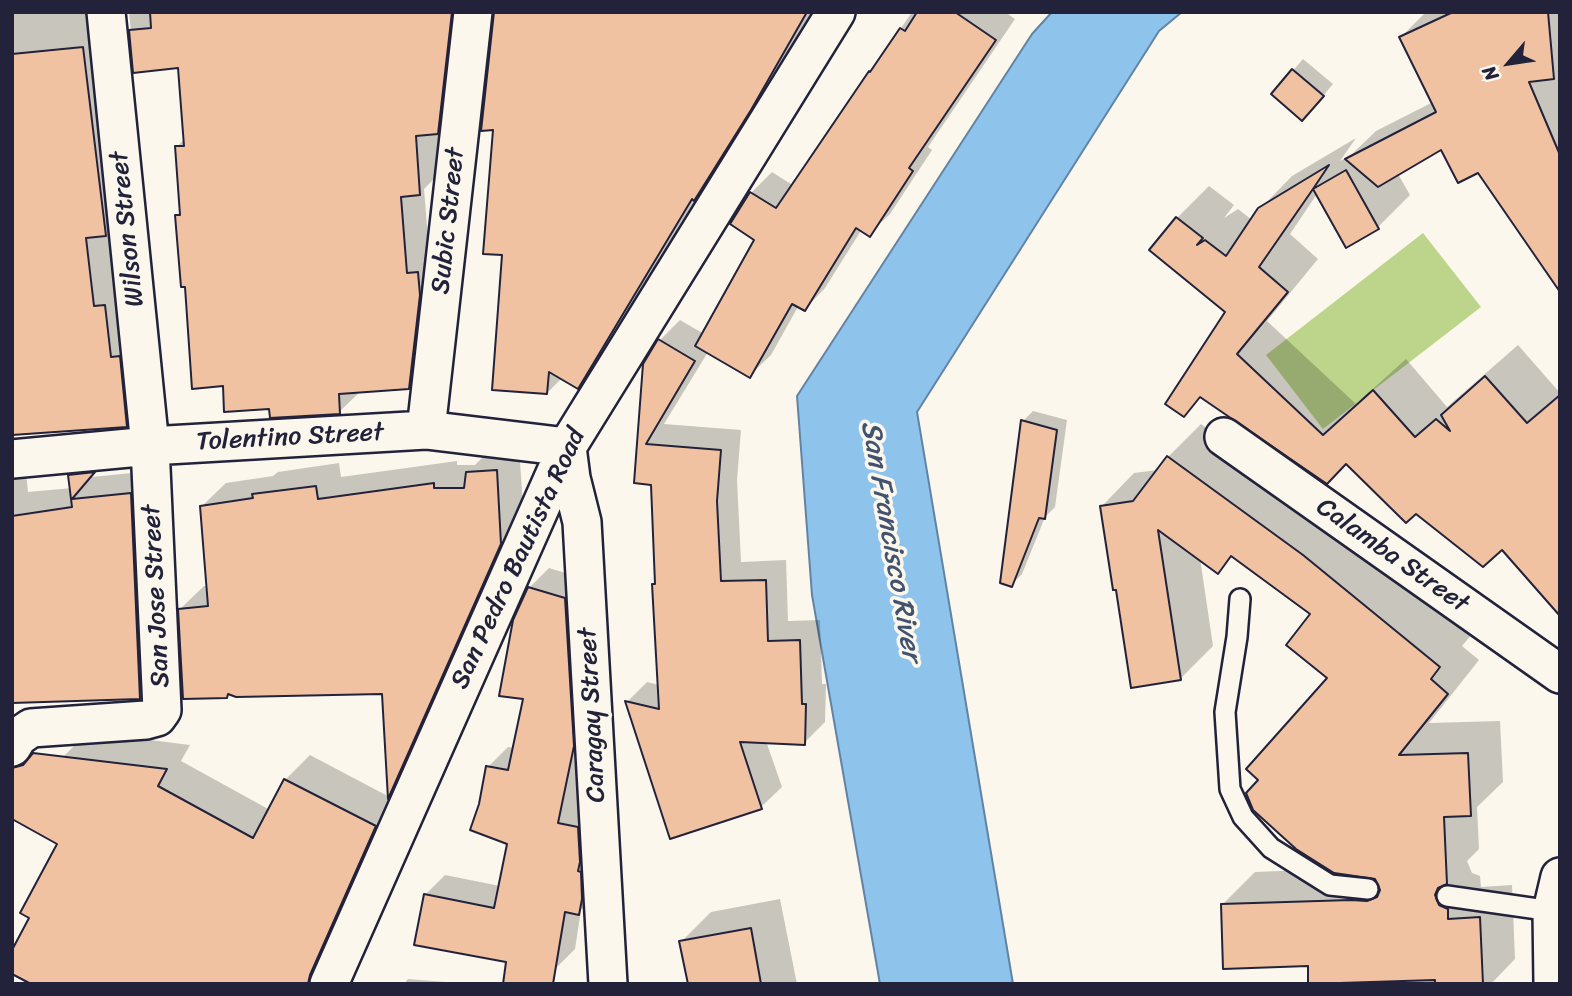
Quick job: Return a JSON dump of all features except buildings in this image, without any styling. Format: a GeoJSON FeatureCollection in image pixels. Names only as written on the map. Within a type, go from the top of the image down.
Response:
{"type":"FeatureCollection","features":[{"type":"Feature","properties":{"kind":"street","name":"Wilson Street"},"geometry":{"type":"LineString","coordinates":[[107,12],[150,446]]}},
{"type":"Feature","properties":{"kind":"street","name":"Subic Street"},"geometry":{"type":"LineString","coordinates":[[426,430],[473,12]]}},
{"type":"Feature","properties":{"kind":"street","name":"San Pedro Bautista Road"},"geometry":{"type":"LineString","coordinates":[[329,984],[567,447],[836,12]]}},
{"type":"Feature","properties":{"kind":"street","name":"Tolentino Street"},"geometry":{"type":"LineString","coordinates":[[12,459],[150,446],[426,430],[567,447]]}},
{"type":"Feature","properties":{"kind":"street","name":"Calamba Street"},"geometry":{"type":"LineString","coordinates":[[1224,437],[1560,674]]}},
{"type":"Feature","properties":{"kind":"street","name":"San Jose Street"},"geometry":{"type":"LineString","coordinates":[[12,747],[18,737],[31,728],[146,720],[157,717],[162,710],[150,446]]}},
{"type":"Feature","properties":{"kind":"street","name":"Caragay Street"},"geometry":{"type":"LineString","coordinates":[[567,447],[570,478],[582,522],[608,984]]}},
{"type":"Feature","properties":{"kind":"street"},"geometry":{"type":"LineString","coordinates":[[1553,984],[1556,894]]}},
{"type":"Feature","properties":{"kind":"lane"},"geometry":{"type":"LineString","coordinates":[[1240,599],[1225,712],[1230,789],[1243,817],[1271,848],[1330,884],[1368,888]]}},
{"type":"Feature","properties":{"kind":"lane"},"geometry":{"type":"LineString","coordinates":[[1447,896],[1556,894]]}},
{"type":"Feature","properties":{"kind":"green space"},"geometry":{"type":"Polygon","coordinates":[[[1423,233],[1481,307],[1323,429],[1266,355],[1423,233]]]}},
{"type":"Feature","properties":{"kind":"water","name":"San Francisco River"},"geometry":{"type":"Polygon","coordinates":[[[1052,12],[1182,12],[1159,31],[917,412],[1013,984],[880,984],[812,595],[797,396],[1032,34],[1052,12]]]}}]}
